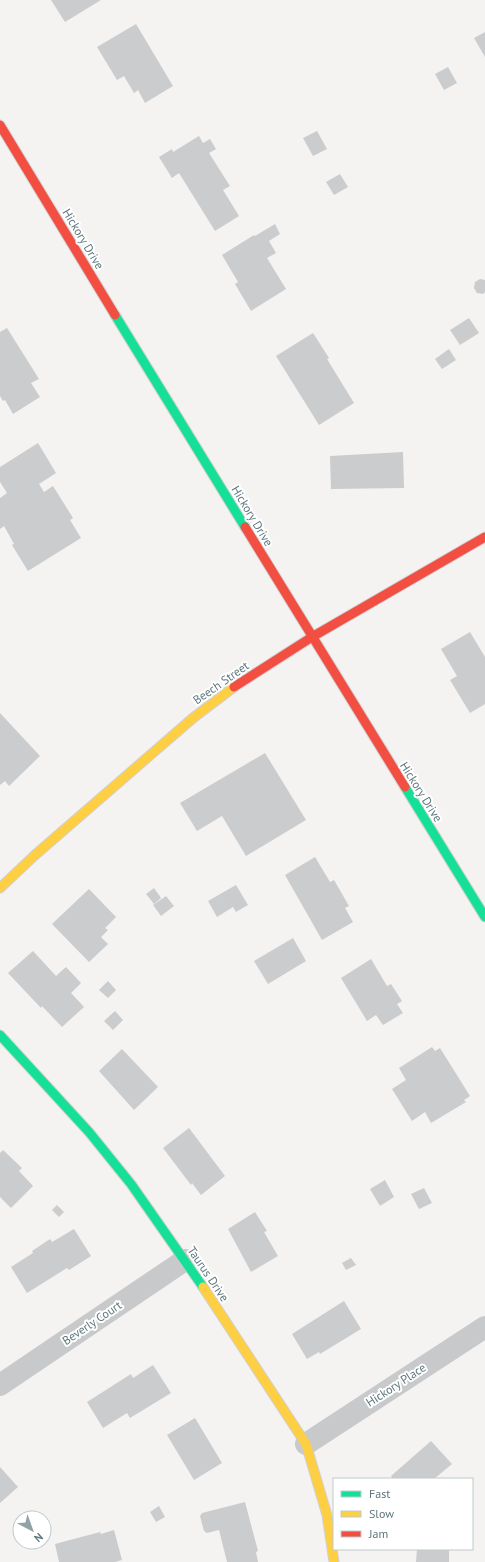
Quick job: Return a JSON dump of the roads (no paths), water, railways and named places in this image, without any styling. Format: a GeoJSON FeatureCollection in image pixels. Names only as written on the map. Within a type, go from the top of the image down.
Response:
{"type":"FeatureCollection","features":[{"type":"Feature","properties":{"kind":"street","name":"Hickory Drive"},"geometry":{"type":"LineString","coordinates":[[0,125],[485,918]]}},
{"type":"Feature","properties":{"kind":"street","name":"Beech Street"},"geometry":{"type":"LineString","coordinates":[[0,887],[193,718],[234,687],[312,636],[485,537]]}},
{"type":"Feature","properties":{"kind":"street","name":"Taurus Drive"},"geometry":{"type":"LineString","coordinates":[[0,1035],[89,1132],[131,1184],[185,1260],[306,1444],[327,1515],[334,1562]]}},
{"type":"Feature","properties":{"kind":"street","name":"Beverly Court"},"geometry":{"type":"LineString","coordinates":[[0,1385],[185,1260]]}},
{"type":"Feature","properties":{"kind":"street","name":"Hickory Place"},"geometry":{"type":"LineString","coordinates":[[306,1444],[485,1327]]}}]}
